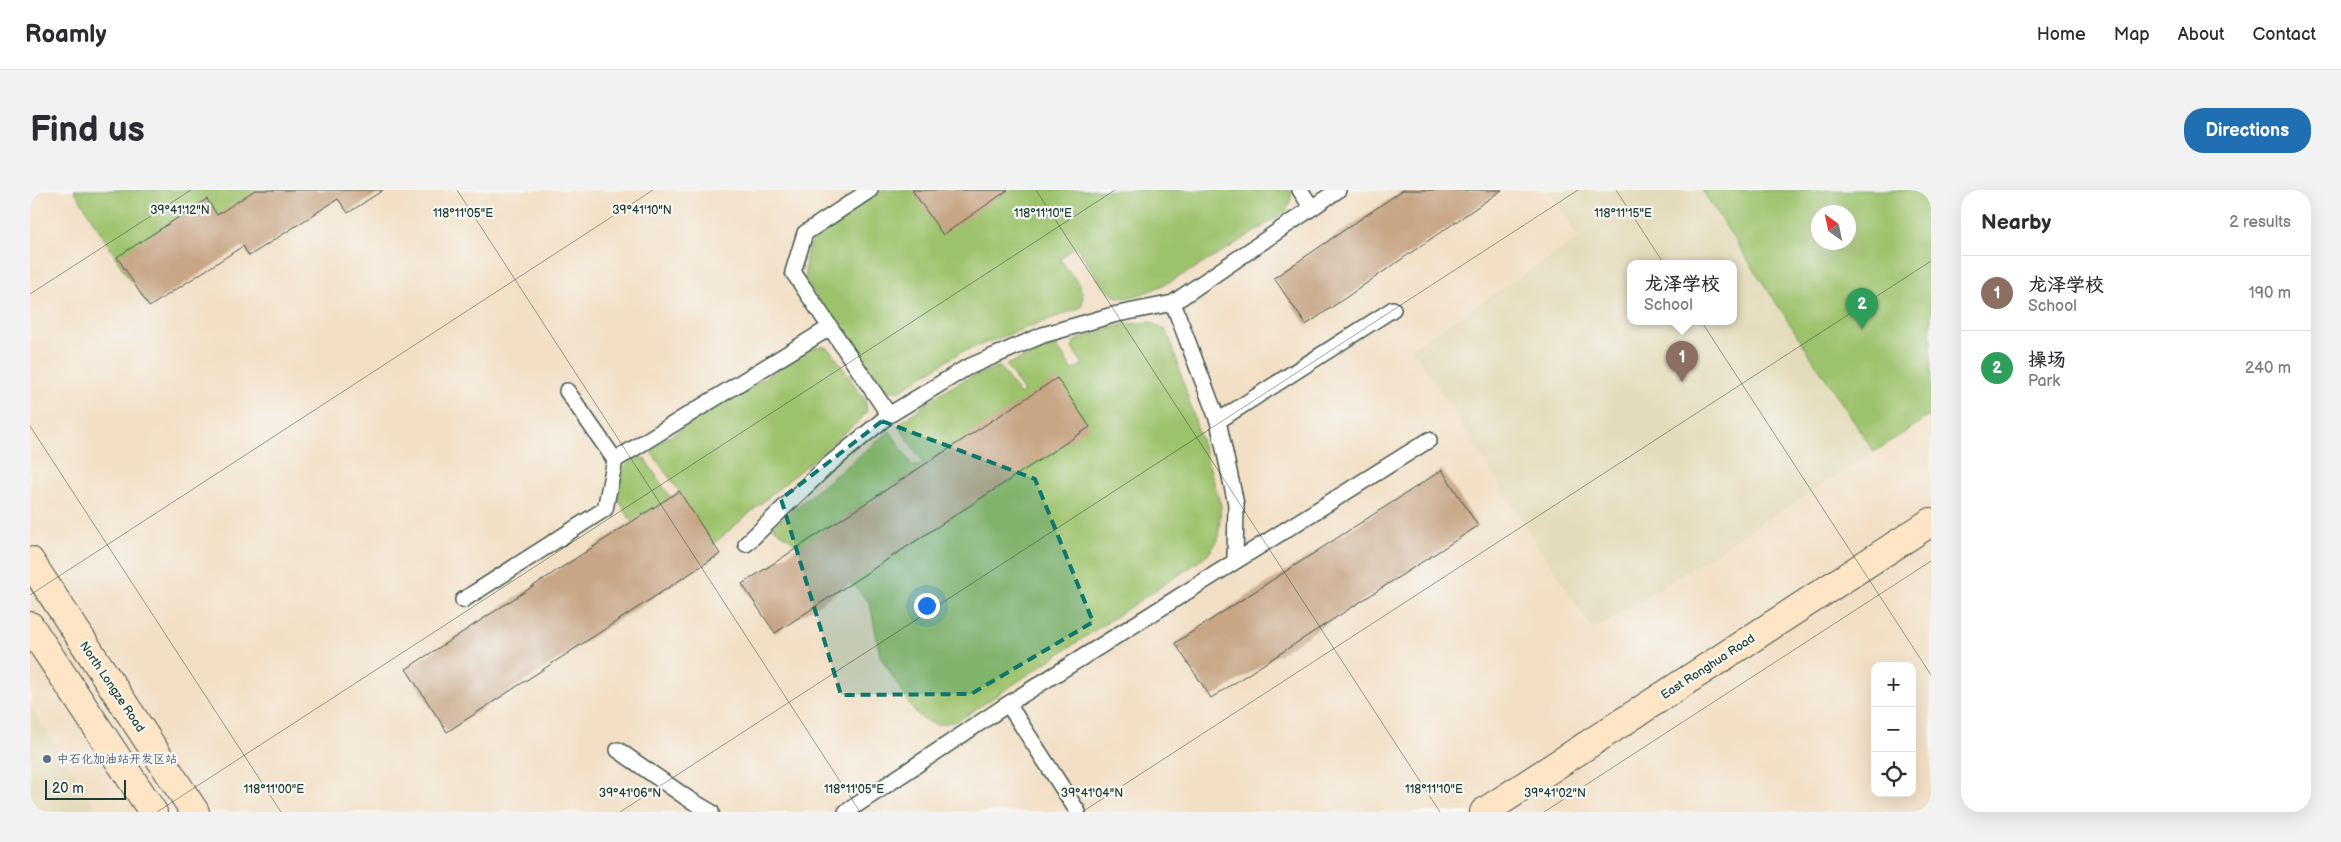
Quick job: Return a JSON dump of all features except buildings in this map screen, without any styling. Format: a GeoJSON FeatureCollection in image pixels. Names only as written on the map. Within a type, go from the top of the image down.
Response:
{"type":"FeatureCollection","features":[{"type":"Feature","properties":{"kind":"street","name":"East Ronghua Road"},"geometry":{"type":"LineString","coordinates":[[1484,812],[1931,522]]}},
{"type":"Feature","properties":{"kind":"street","name":"North Longze Road"},"geometry":{"type":"LineString","coordinates":[[30,561],[72,628],[195,812]]}},
{"type":"Feature","properties":{"kind":"street"},"geometry":{"type":"LineString","coordinates":[[72,628],[34,643],[153,812]]}},
{"type":"Feature","properties":{"kind":"lane"},"geometry":{"type":"LineString","coordinates":[[870,190],[805,233],[793,272],[889,415]]}},
{"type":"Feature","properties":{"kind":"lane"},"geometry":{"type":"LineString","coordinates":[[1300,190],[1312,208]]}},
{"type":"Feature","properties":{"kind":"lane"},"geometry":{"type":"LineString","coordinates":[[746,544],[826,466],[889,415],[966,368],[1043,335],[1113,315],[1173,303],[1338,190]]}},
{"type":"Feature","properties":{"kind":"lane"},"geometry":{"type":"LineString","coordinates":[[1173,303],[1218,421],[1236,504],[1235,561]]}},
{"type":"Feature","properties":{"kind":"lane"},"geometry":{"type":"LineString","coordinates":[[1218,421],[1393,309]]}},
{"type":"Feature","properties":{"kind":"lane"},"geometry":{"type":"LineString","coordinates":[[615,460],[829,328]]}},
{"type":"Feature","properties":{"kind":"lane"},"geometry":{"type":"LineString","coordinates":[[463,600],[605,509],[615,460],[567,391]]}},
{"type":"Feature","properties":{"kind":"lane"},"geometry":{"type":"LineString","coordinates":[[846,812],[1008,704],[1428,440]]}},
{"type":"Feature","properties":{"kind":"lane"},"geometry":{"type":"LineString","coordinates":[[1008,704],[1078,812]]}},
{"type":"Feature","properties":{"kind":"lane"},"geometry":{"type":"LineString","coordinates":[[618,750],[687,798],[711,812]]}},
{"type":"Feature","properties":{"kind":"highlighted area"},"geometry":{"type":"Polygon","coordinates":[[[882,421],[1035,479],[1093,622],[971,694],[841,695],[781,499],[882,421]]]}},
{"type":"Feature","properties":{"kind":"shaded area"},"geometry":{"type":"Polygon","coordinates":[[[1549,190],[1931,190],[1931,415],[1593,631],[1412,348],[1579,238],[1549,190]]]}},
{"type":"Feature","properties":{"kind":"shaded area","name":"中石化加油站开发区站"},"geometry":{"type":"Polygon","coordinates":[[[30,706],[99,812],[30,812],[30,706]]]}},
{"type":"Feature","properties":{"kind":"green space"},"geometry":{"type":"Polygon","coordinates":[[[74,190],[275,190],[131,282],[74,190]]]}},
{"type":"Feature","properties":{"kind":"green space"},"geometry":{"type":"Polygon","coordinates":[[[883,190],[1291,190],[1291,198],[1287,211],[1228,248],[1176,279],[1131,297],[1117,297],[1105,288],[1076,246],[1060,259],[1081,289],[1083,302],[1080,308],[959,353],[899,391],[885,391],[806,282],[805,269],[806,256],[814,239],[831,223],[883,190]]]}},
{"type":"Feature","properties":{"kind":"green space"},"geometry":{"type":"Polygon","coordinates":[[[1702,190],[1931,190],[1931,415],[1874,452],[1702,190]]]}},
{"type":"Feature","properties":{"kind":"green space"},"geometry":{"type":"Polygon","coordinates":[[[1151,322],[1165,330],[1170,339],[1221,505],[1218,540],[1210,552],[1195,564],[958,721],[937,725],[924,720],[914,711],[880,656],[870,603],[846,578],[772,527],[890,431],[913,467],[923,462],[898,425],[946,390],[986,371],[1000,367],[1020,395],[1024,392],[1006,365],[1056,345],[1073,370],[1083,364],[1072,349],[1074,341],[1125,324],[1151,322]]]}},
{"type":"Feature","properties":{"kind":"green space"},"geometry":{"type":"Polygon","coordinates":[[[823,346],[831,351],[865,400],[867,410],[861,419],[686,567],[665,566],[627,515],[616,494],[617,476],[626,465],[638,456],[645,459],[674,503],[683,497],[649,449],[813,348],[823,346]]]}},
{"type":"Feature","properties":{"kind":"place","name":"操场"},"geometry":{"type":"Point","coordinates":[1862,329]}},
{"type":"Feature","properties":{"kind":"place","name":"龙泽学校"},"geometry":{"type":"Point","coordinates":[1682,382]}},
{"type":"Feature","properties":{"kind":"place","name":"中石化加油站开发区站"},"geometry":{"type":"Point","coordinates":[47,759]}}]}
